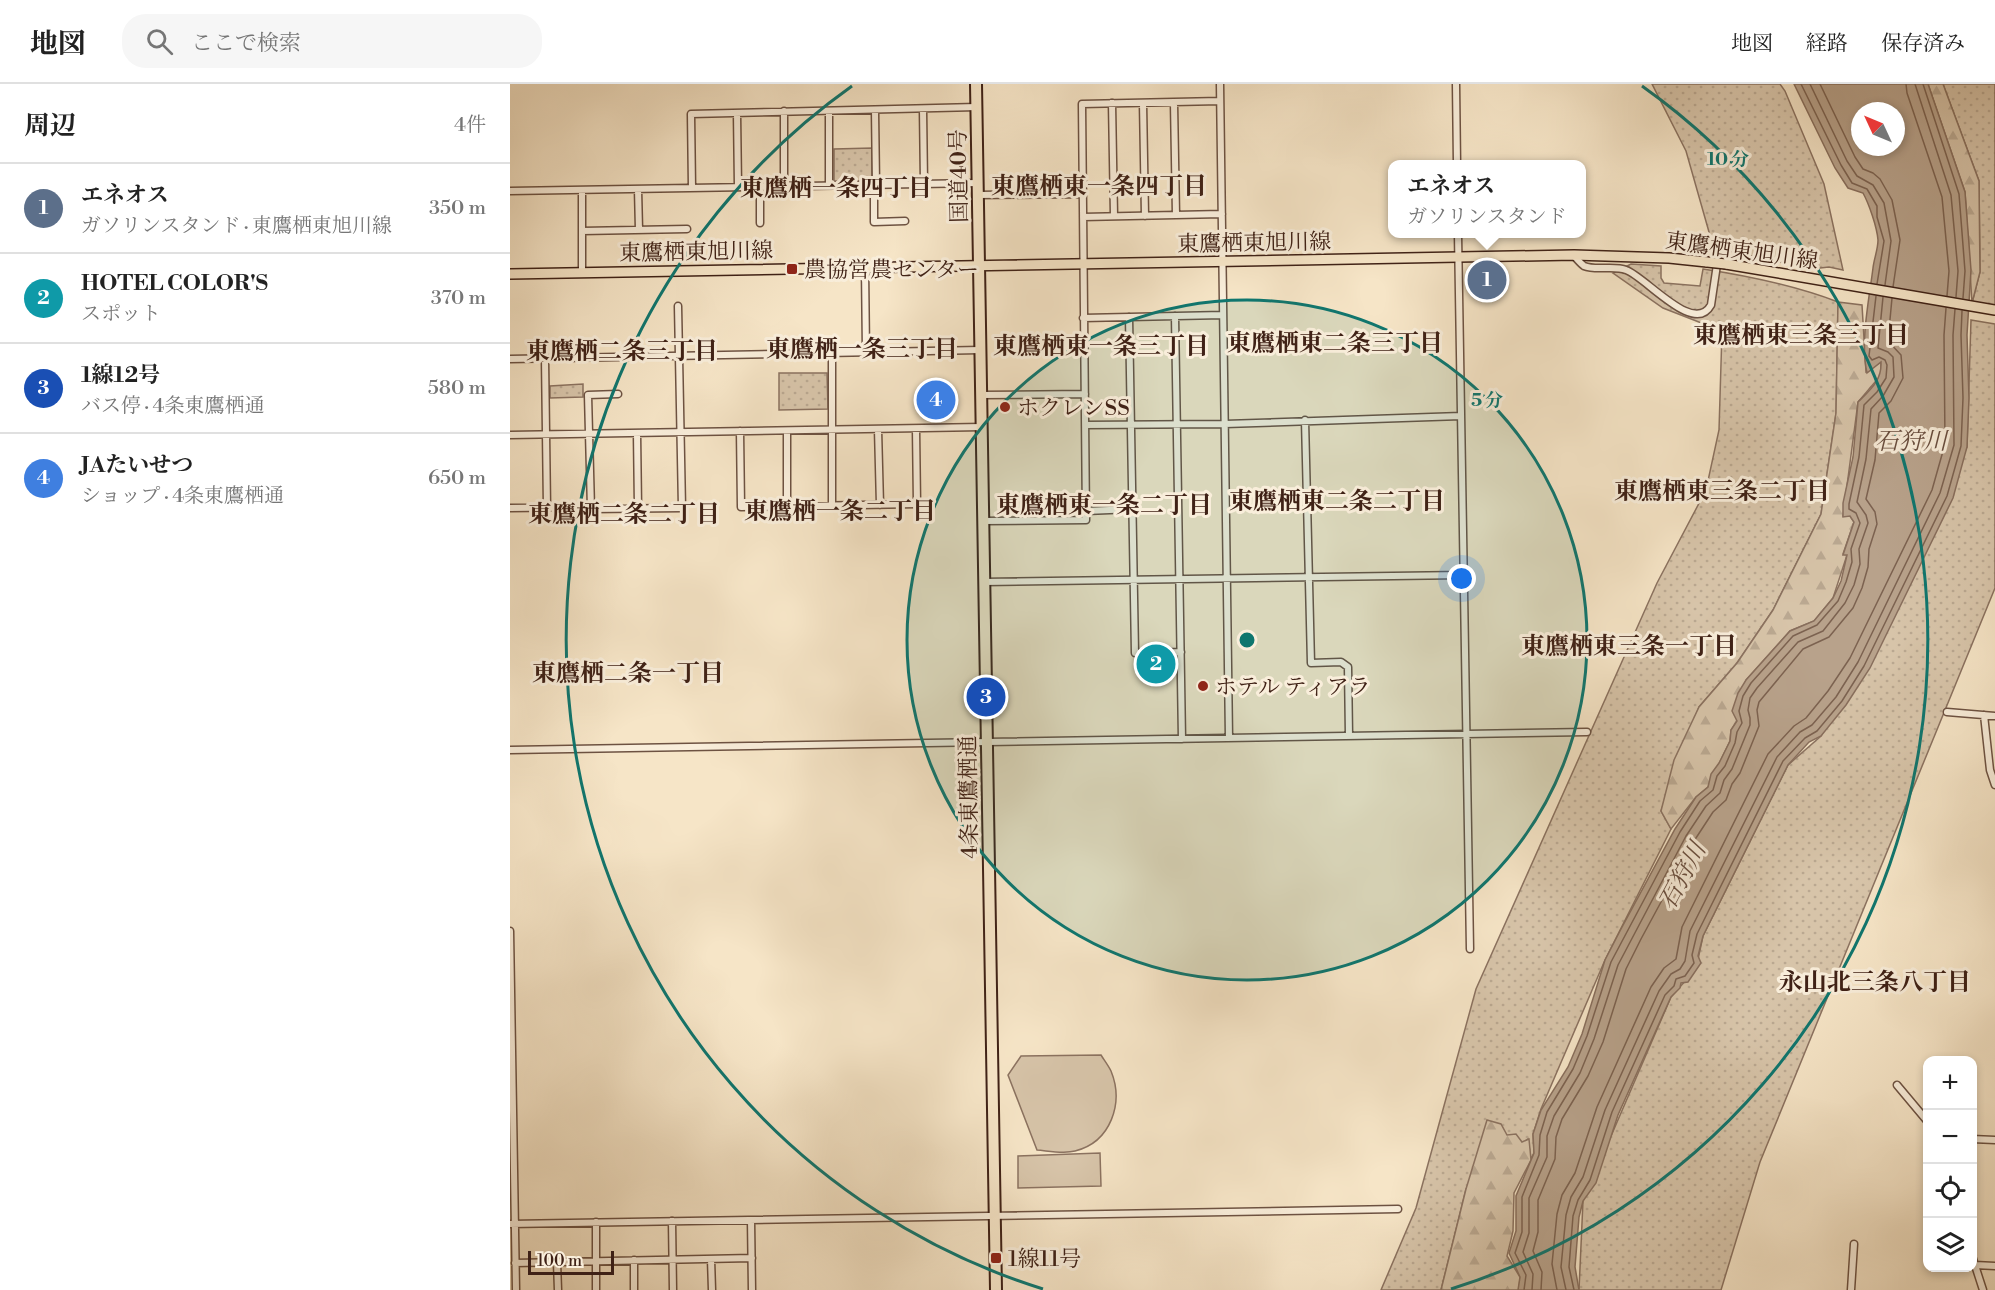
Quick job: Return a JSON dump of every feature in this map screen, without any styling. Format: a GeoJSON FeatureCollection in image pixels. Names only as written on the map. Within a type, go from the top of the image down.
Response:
{"type":"FeatureCollection","features":[{"type":"Feature","properties":{"kind":"highway","name":"国道40号"},"geometry":{"type":"LineString","coordinates":[[976,84],[980,267]]}},
{"type":"Feature","properties":{"kind":"highway","name":"4条東鷹栖通"},"geometry":{"type":"LineString","coordinates":[[980,267],[996,1290]]}},
{"type":"Feature","properties":{"kind":"main road","name":"東鷹栖東旭川線"},"geometry":{"type":"LineString","coordinates":[[510,274],[1574,255],[1669,258],[1726,264],[1995,310]]}},
{"type":"Feature","properties":{"kind":"street"},"geometry":{"type":"LineString","coordinates":[[1220,84],[1228,738]]}},
{"type":"Feature","properties":{"kind":"street"},"geometry":{"type":"LineString","coordinates":[[1456,84],[1457,160]]}},
{"type":"Feature","properties":{"kind":"street"},"geometry":{"type":"LineString","coordinates":[[983,521],[1086,520],[1082,104],[1220,101]]}},
{"type":"Feature","properties":{"kind":"street"},"geometry":{"type":"LineString","coordinates":[[1143,103],[1145,216]]}},
{"type":"Feature","properties":{"kind":"street"},"geometry":{"type":"LineString","coordinates":[[1174,103],[1176,215]]}},
{"type":"Feature","properties":{"kind":"street"},"geometry":{"type":"LineString","coordinates":[[1112,104],[1114,216]]}},
{"type":"Feature","properties":{"kind":"street"},"geometry":{"type":"LineString","coordinates":[[692,188],[691,114],[976,107]]}},
{"type":"Feature","properties":{"kind":"street"},"geometry":{"type":"LineString","coordinates":[[923,108],[924,184]]}},
{"type":"Feature","properties":{"kind":"street"},"geometry":{"type":"LineString","coordinates":[[875,110],[874,222],[905,221]]}},
{"type":"Feature","properties":{"kind":"street"},"geometry":{"type":"LineString","coordinates":[[784,111],[784,186]]}},
{"type":"Feature","properties":{"kind":"street"},"geometry":{"type":"LineString","coordinates":[[829,111],[829,185]]}},
{"type":"Feature","properties":{"kind":"street"},"geometry":{"type":"LineString","coordinates":[[737,113],[738,187]]}},
{"type":"Feature","properties":{"kind":"street"},"geometry":{"type":"LineString","coordinates":[[510,191],[978,183]]}},
{"type":"Feature","properties":{"kind":"street"},"geometry":{"type":"LineString","coordinates":[[760,187],[760,223]]}},
{"type":"Feature","properties":{"kind":"street"},"geometry":{"type":"LineString","coordinates":[[638,189],[639,230]]}},
{"type":"Feature","properties":{"kind":"street"},"geometry":{"type":"LineString","coordinates":[[582,190],[582,273]]}},
{"type":"Feature","properties":{"kind":"street"},"geometry":{"type":"LineString","coordinates":[[978,195],[1083,194]]}},
{"type":"Feature","properties":{"kind":"street"},"geometry":{"type":"LineString","coordinates":[[1083,217],[1222,214]]}},
{"type":"Feature","properties":{"kind":"street"},"geometry":{"type":"LineString","coordinates":[[582,231],[687,229]]}},
{"type":"Feature","properties":{"kind":"street"},"geometry":{"type":"LineString","coordinates":[[1458,238],[1470,948]]}},
{"type":"Feature","properties":{"kind":"street"},"geometry":{"type":"LineString","coordinates":[[1574,255],[1585,266],[1626,269],[1667,300],[1689,313],[1698,315],[1708,311],[1711,305],[1719,251]]}},
{"type":"Feature","properties":{"kind":"street"},"geometry":{"type":"LineString","coordinates":[[865,268],[866,352]]}},
{"type":"Feature","properties":{"kind":"street"},"geometry":{"type":"LineString","coordinates":[[510,508],[682,507],[678,306]]}},
{"type":"Feature","properties":{"kind":"street"},"geometry":{"type":"LineString","coordinates":[[1083,318],[1223,315]]}},
{"type":"Feature","properties":{"kind":"street"},"geometry":{"type":"LineString","coordinates":[[1175,316],[1182,739]]}},
{"type":"Feature","properties":{"kind":"street"},"geometry":{"type":"LineString","coordinates":[[1129,317],[1135,653],[1181,652]]}},
{"type":"Feature","properties":{"kind":"street"},"geometry":{"type":"LineString","coordinates":[[510,358],[980,350]]}},
{"type":"Feature","properties":{"kind":"street"},"geometry":{"type":"LineString","coordinates":[[832,352],[832,506]]}},
{"type":"Feature","properties":{"kind":"street"},"geometry":{"type":"LineString","coordinates":[[546,358],[547,508]]}},
{"type":"Feature","properties":{"kind":"street"},"geometry":{"type":"LineString","coordinates":[[591,507],[588,395],[618,394]]}},
{"type":"Feature","properties":{"kind":"street"},"geometry":{"type":"LineString","coordinates":[[981,395],[1085,394]]}},
{"type":"Feature","properties":{"kind":"street"},"geometry":{"type":"LineString","coordinates":[[1085,425],[1225,424],[1461,416]]}},
{"type":"Feature","properties":{"kind":"street"},"geometry":{"type":"LineString","coordinates":[[1305,420],[1311,663],[1341,662],[1348,667],[1348,736]]}},
{"type":"Feature","properties":{"kind":"street"},"geometry":{"type":"LineString","coordinates":[[510,435],[982,427]]}},
{"type":"Feature","properties":{"kind":"street"},"geometry":{"type":"LineString","coordinates":[[878,429],[880,505]]}},
{"type":"Feature","properties":{"kind":"street"},"geometry":{"type":"LineString","coordinates":[[740,431],[741,507],[787,507],[916,504],[916,429]]}},
{"type":"Feature","properties":{"kind":"street"},"geometry":{"type":"LineString","coordinates":[[787,431],[787,507]]}},
{"type":"Feature","properties":{"kind":"street"},"geometry":{"type":"LineString","coordinates":[[637,434],[638,508]]}},
{"type":"Feature","properties":{"kind":"street"},"geometry":{"type":"LineString","coordinates":[[1086,511],[1133,509]]}},
{"type":"Feature","properties":{"kind":"street"},"geometry":{"type":"LineString","coordinates":[[984,582],[1463,575]]}},
{"type":"Feature","properties":{"kind":"street"},"geometry":{"type":"LineString","coordinates":[[1947,712],[1995,716]]}},
{"type":"Feature","properties":{"kind":"street"},"geometry":{"type":"LineString","coordinates":[[1984,715],[1990,770],[1995,785]]}},
{"type":"Feature","properties":{"kind":"street"},"geometry":{"type":"LineString","coordinates":[[510,750],[1587,732]]}},
{"type":"Feature","properties":{"kind":"street"},"geometry":{"type":"LineString","coordinates":[[510,931],[513,1224],[516,1290]]}},
{"type":"Feature","properties":{"kind":"street"},"geometry":{"type":"LineString","coordinates":[[1897,1085],[1923,1116]]}},
{"type":"Feature","properties":{"kind":"street"},"geometry":{"type":"LineString","coordinates":[[1977,1139],[1995,1140]]}},
{"type":"Feature","properties":{"kind":"street"},"geometry":{"type":"LineString","coordinates":[[513,1224],[1398,1209]]}},
{"type":"Feature","properties":{"kind":"street"},"geometry":{"type":"LineString","coordinates":[[751,1220],[752,1290]]}},
{"type":"Feature","properties":{"kind":"street"},"geometry":{"type":"LineString","coordinates":[[672,1221],[673,1290]]}},
{"type":"Feature","properties":{"kind":"street"},"geometry":{"type":"LineString","coordinates":[[596,1222],[596,1290]]}},
{"type":"Feature","properties":{"kind":"street"},"geometry":{"type":"LineString","coordinates":[[1851,1290],[1854,1244]]}},
{"type":"Feature","properties":{"kind":"street"},"geometry":{"type":"LineString","coordinates":[[515,1263],[752,1258]]}},
{"type":"Feature","properties":{"kind":"street"},"geometry":{"type":"LineString","coordinates":[[711,1259],[712,1290]]}},
{"type":"Feature","properties":{"kind":"street"},"geometry":{"type":"LineString","coordinates":[[634,1260],[634,1290]]}},
{"type":"Feature","properties":{"kind":"street"},"geometry":{"type":"LineString","coordinates":[[557,1262],[558,1290]]}},
{"type":"Feature","properties":{"kind":"street"},"geometry":{"type":"LineString","coordinates":[[1977,1265],[1995,1266]]}},
{"type":"Feature","properties":{"kind":"street"},"geometry":{"type":"LineString","coordinates":[[1977,1271],[1983,1290]]}},
{"type":"Feature","properties":{"kind":"green space"},"geometry":{"type":"Polygon","coordinates":[[[1652,84],[1780,84],[1824,184],[1843,270],[1829,267],[1811,269],[1710,247],[1709,232],[1686,151],[1652,84]]]}},
{"type":"Feature","properties":{"kind":"green space"},"geometry":{"type":"Polygon","coordinates":[[[1928,84],[1943,84],[1979,181],[1980,272],[1972,303],[1965,192],[1928,84]]]}},
{"type":"Feature","properties":{"kind":"green space"},"geometry":{"type":"Polygon","coordinates":[[[1943,84],[1995,84],[1995,306],[1972,303],[1980,272],[1979,181],[1943,84]]]}},
{"type":"Feature","properties":{"kind":"green space"},"geometry":{"type":"Polygon","coordinates":[[[872,148],[872,181],[834,181],[834,149],[872,148]]]}},
{"type":"Feature","properties":{"kind":"green space"},"geometry":{"type":"Polygon","coordinates":[[[1631,264],[1661,266],[1661,278],[1664,283],[1700,286],[1703,269],[1771,282],[1838,302],[1836,413],[1821,514],[1773,610],[1737,663],[1699,707],[1661,811],[1671,829],[1605,960],[1541,1109],[1533,1134],[1534,1153],[1531,1159],[1528,1139],[1466,1189],[1441,1290],[1381,1290],[1416,1208],[1476,989],[1657,583],[1706,490],[1719,430],[1722,331],[1663,308],[1613,273],[1631,264]]]}},
{"type":"Feature","properties":{"kind":"green space"},"geometry":{"type":"Polygon","coordinates":[[[1838,302],[1862,305],[1866,372],[1881,362],[1881,375],[1858,402],[1843,516],[1850,516],[1854,522],[1843,554],[1847,555],[1833,598],[1814,621],[1790,631],[1746,680],[1737,721],[1731,730],[1730,741],[1708,787],[1696,797],[1671,829],[1661,811],[1674,760],[1699,707],[1737,663],[1773,610],[1821,514],[1836,413],[1838,302]]]}},
{"type":"Feature","properties":{"kind":"green space"},"geometry":{"type":"Polygon","coordinates":[[[1971,320],[1995,324],[1995,588],[1760,1162],[1721,1290],[1579,1290],[1583,1201],[1671,997],[1696,969],[1703,936],[1788,765],[1821,736],[1967,447],[1971,320]]]}},
{"type":"Feature","properties":{"kind":"green space"},"geometry":{"type":"Polygon","coordinates":[[[779,373],[827,373],[828,409],[779,410],[779,373]]]}},
{"type":"Feature","properties":{"kind":"green space"},"geometry":{"type":"Polygon","coordinates":[[[583,384],[583,397],[550,398],[550,386],[583,384]]]}},
{"type":"Feature","properties":{"kind":"green space"},"geometry":{"type":"Polygon","coordinates":[[[1101,1055],[1111,1071],[1116,1096],[1115,1108],[1106,1130],[1098,1139],[1075,1151],[1037,1150],[1008,1075],[1021,1056],[1101,1055]]]}},
{"type":"Feature","properties":{"kind":"green space"},"geometry":{"type":"Polygon","coordinates":[[[1487,1120],[1501,1124],[1507,1135],[1516,1134],[1522,1142],[1529,1139],[1531,1160],[1514,1193],[1513,1231],[1507,1256],[1520,1277],[1519,1290],[1441,1290],[1466,1189],[1487,1120]]]}},
{"type":"Feature","properties":{"kind":"green space"},"geometry":{"type":"Polygon","coordinates":[[[1100,1153],[1101,1186],[1018,1188],[1018,1156],[1100,1153]]]}},
{"type":"Feature","properties":{"kind":"water","name":"石狩川"},"geometry":{"type":"Polygon","coordinates":[[[1794,84],[1928,84],[1965,192],[1971,270],[1967,335],[1969,398],[1967,447],[1953,498],[1870,668],[1846,705],[1821,736],[1809,742],[1788,765],[1703,936],[1698,956],[1701,963],[1688,982],[1681,983],[1680,988],[1671,997],[1618,1115],[1596,1183],[1583,1201],[1579,1217],[1575,1267],[1579,1290],[1518,1290],[1520,1277],[1509,1253],[1516,1231],[1516,1196],[1534,1153],[1533,1134],[1541,1110],[1568,1067],[1582,1034],[1605,960],[1675,829],[1696,797],[1708,787],[1711,774],[1730,741],[1731,730],[1737,721],[1732,711],[1738,693],[1746,680],[1790,631],[1814,621],[1833,598],[1841,581],[1847,555],[1843,555],[1854,522],[1850,516],[1843,517],[1843,503],[1853,457],[1858,402],[1871,389],[1881,369],[1881,362],[1867,373],[1864,348],[1867,307],[1878,243],[1876,229],[1863,193],[1848,188],[1835,168],[1794,84]]]}},
{"type":"Feature","properties":{"kind":"place","name":"農協営農センター"},"geometry":{"type":"Point","coordinates":[792,269]}},
{"type":"Feature","properties":{"kind":"place","name":"エネオス"},"geometry":{"type":"Point","coordinates":[1487,280]}},
{"type":"Feature","properties":{"kind":"place","name":"JAたいせつ"},"geometry":{"type":"Point","coordinates":[936,400]}},
{"type":"Feature","properties":{"kind":"place","name":"ホクレンSS"},"geometry":{"type":"Point","coordinates":[1005,407]}},
{"type":"Feature","properties":{"kind":"place","name":"HOTEL COLOR'S"},"geometry":{"type":"Point","coordinates":[1156,664]}},
{"type":"Feature","properties":{"kind":"place","name":"ホテル ティアラ"},"geometry":{"type":"Point","coordinates":[1203,686]}},
{"type":"Feature","properties":{"kind":"place","name":"1線12号"},"geometry":{"type":"Point","coordinates":[986,697]}},
{"type":"Feature","properties":{"kind":"place","name":"1線11号"},"geometry":{"type":"Point","coordinates":[996,1258]}},
{"type":"Feature","properties":{"kind":"district","name":"東鷹栖東一条四丁目"},"geometry":{"type":"Point","coordinates":[1099,186]}},
{"type":"Feature","properties":{"kind":"district","name":"東鷹栖一条四丁目"},"geometry":{"type":"Point","coordinates":[836,188]}},
{"type":"Feature","properties":{"kind":"district","name":"東鷹栖東三条三丁目"},"geometry":{"type":"Point","coordinates":[1801,335]}},
{"type":"Feature","properties":{"kind":"district","name":"東鷹栖東二条三丁目"},"geometry":{"type":"Point","coordinates":[1335,343]}},
{"type":"Feature","properties":{"kind":"district","name":"東鷹栖東一条三丁目"},"geometry":{"type":"Point","coordinates":[1101,346]}},
{"type":"Feature","properties":{"kind":"district","name":"東鷹栖一条三丁目"},"geometry":{"type":"Point","coordinates":[862,349]}},
{"type":"Feature","properties":{"kind":"district","name":"東鷹栖二条三丁目"},"geometry":{"type":"Point","coordinates":[622,351]}},
{"type":"Feature","properties":{"kind":"district","name":"東鷹栖東三条二丁目"},"geometry":{"type":"Point","coordinates":[1722,491]}},
{"type":"Feature","properties":{"kind":"district","name":"東鷹栖東二条二丁目"},"geometry":{"type":"Point","coordinates":[1337,501]}},
{"type":"Feature","properties":{"kind":"district","name":"東鷹栖東一条二丁目"},"geometry":{"type":"Point","coordinates":[1104,505]}},
{"type":"Feature","properties":{"kind":"district","name":"東鷹栖一条二丁目"},"geometry":{"type":"Point","coordinates":[840,511]}},
{"type":"Feature","properties":{"kind":"district","name":"東鷹栖二条二丁目"},"geometry":{"type":"Point","coordinates":[624,514]}},
{"type":"Feature","properties":{"kind":"district","name":"東鷹栖東三条一丁目"},"geometry":{"type":"Point","coordinates":[1629,646]}},
{"type":"Feature","properties":{"kind":"district","name":"東鷹栖二条一丁目"},"geometry":{"type":"Point","coordinates":[628,673]}},
{"type":"Feature","properties":{"kind":"district","name":"永山北三条八丁目"},"geometry":{"type":"Point","coordinates":[1875,982]}}]}
